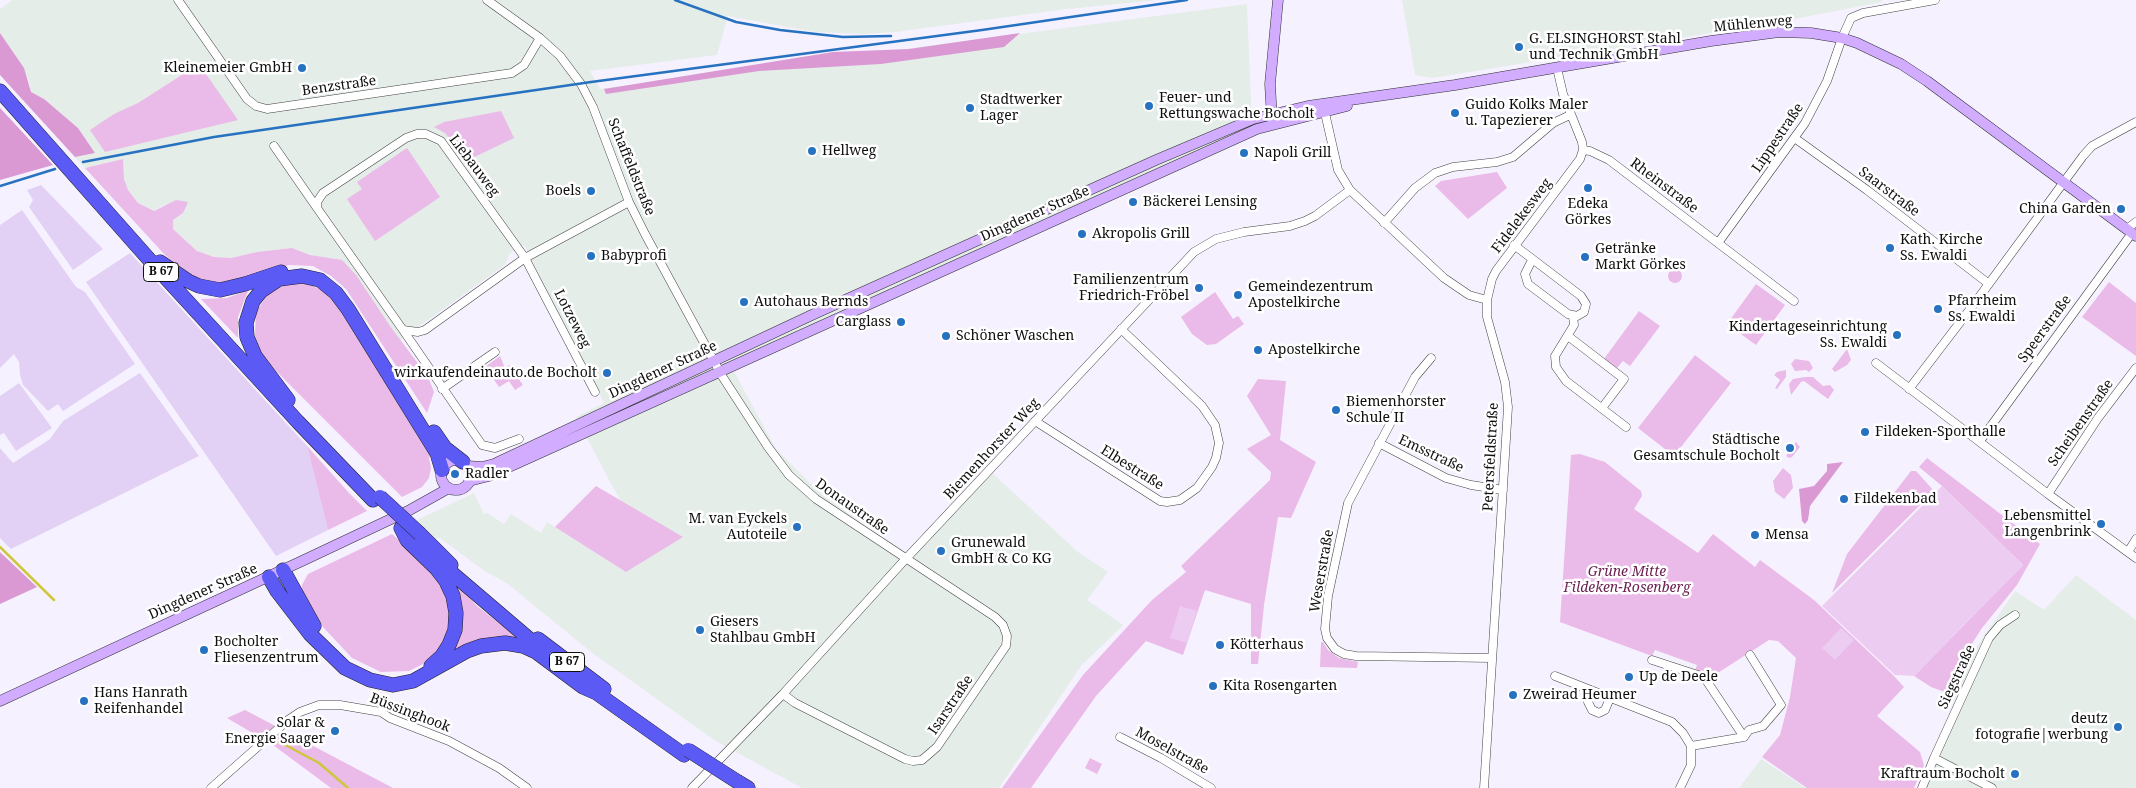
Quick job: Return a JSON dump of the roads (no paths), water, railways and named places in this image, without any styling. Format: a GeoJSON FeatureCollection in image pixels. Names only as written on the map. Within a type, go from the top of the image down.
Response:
{"type":"FeatureCollection","features":[{"type":"Feature","properties":{"kind":"highway","name":"B 67"},"geometry":{"type":"LineString","coordinates":[[0,91],[298,422],[410,535],[519,624],[686,752]]}},
{"type":"Feature","properties":{"kind":"highway","name":"B 67"},"geometry":{"type":"LineString","coordinates":[[86,187],[160,262],[410,535],[508,622],[598,694],[738,786]]}},
{"type":"Feature","properties":{"kind":"highway"},"geometry":{"type":"LineString","coordinates":[[160,262],[188,281],[210,289],[230,288],[279,272],[300,270],[316,272],[332,282],[355,307],[439,440],[465,464]]}},
{"type":"Feature","properties":{"kind":"highway"},"geometry":{"type":"LineString","coordinates":[[294,408],[255,356],[247,336],[246,323],[253,301],[261,291],[279,280],[302,276],[320,280],[336,294],[348,309],[437,453],[444,479]]}},
{"type":"Feature","properties":{"kind":"highway"},"geometry":{"type":"LineString","coordinates":[[283,570],[308,618],[337,652],[353,665],[373,676],[394,680],[410,677],[427,668],[442,656],[455,630],[456,612],[446,581],[410,535]]}},
{"type":"Feature","properties":{"kind":"highway"},"geometry":{"type":"LineString","coordinates":[[269,577],[277,591],[316,640],[345,668],[370,680],[393,685],[413,681],[467,651],[480,646],[505,643],[523,646],[536,652],[583,687],[598,694]]}},
{"type":"Feature","properties":{"kind":"main road"},"geometry":{"type":"LineString","coordinates":[[1272,119],[1270,84],[1278,0]]}},
{"type":"Feature","properties":{"kind":"main road","name":"Mühlenweg"},"geometry":{"type":"LineString","coordinates":[[1272,119],[1344,101],[1374,98],[1711,41],[1779,32],[1811,33],[1842,38],[1901,64],[2132,233]]}},
{"type":"Feature","properties":{"kind":"main road","name":"Mühlenweg"},"geometry":{"type":"LineString","coordinates":[[1272,119],[1324,112],[1374,98]]}},
{"type":"Feature","properties":{"kind":"main road","name":"Dingdener Straße"},"geometry":{"type":"LineString","coordinates":[[0,701],[269,577],[417,505],[444,479],[448,462],[453,460],[482,467],[499,461],[714,360],[1156,160],[1253,119],[1272,119]]}},
{"type":"Feature","properties":{"kind":"main road","name":"Dingdener Straße"},"geometry":{"type":"LineString","coordinates":[[444,479],[455,490],[462,488],[469,481],[489,476],[1257,129],[1272,119]]}},
{"type":"Feature","properties":{"kind":"main road","name":"Dingdener Straße"},"geometry":{"type":"LineString","coordinates":[[809,330],[824,320],[864,302],[868,298],[868,290]]}},
{"type":"Feature","properties":{"kind":"main road"},"geometry":{"type":"LineString","coordinates":[[465,464],[470,476],[469,481]]}},
{"type":"Feature","properties":{"kind":"street","name":"Benzstraße"},"geometry":{"type":"LineString","coordinates":[[178,0],[247,99],[256,106],[267,109],[512,73],[524,65],[540,38]]}},
{"type":"Feature","properties":{"kind":"street","name":"Schaffeldstraße"},"geometry":{"type":"LineString","coordinates":[[487,0],[540,38],[566,63],[587,94],[629,202],[719,371]]}},
{"type":"Feature","properties":{"kind":"street","name":"Lippestraße"},"geometry":{"type":"LineString","coordinates":[[1718,243],[1796,139],[1827,81],[1851,18],[1935,0]]}},
{"type":"Feature","properties":{"kind":"street"},"geometry":{"type":"LineString","coordinates":[[1557,68],[1562,94],[1582,142],[1583,150]]}},
{"type":"Feature","properties":{"kind":"street"},"geometry":{"type":"LineString","coordinates":[[1324,112],[1338,170],[1350,190],[1458,289],[1469,295],[1487,300]]}},
{"type":"Feature","properties":{"kind":"street"},"geometry":{"type":"LineString","coordinates":[[1384,223],[1415,188],[1435,173],[1453,166],[1497,162],[1513,157],[1553,123],[1570,115]]}},
{"type":"Feature","properties":{"kind":"street"},"geometry":{"type":"LineString","coordinates":[[1909,388],[2092,146],[2136,122]]}},
{"type":"Feature","properties":{"kind":"street","name":"Liebauweg"},"geometry":{"type":"LineString","coordinates":[[317,208],[318,197],[323,193],[406,138],[417,134],[426,134],[440,140],[525,258]]}},
{"type":"Feature","properties":{"kind":"street","name":"Saarstraße"},"geometry":{"type":"LineString","coordinates":[[1796,139],[1867,190],[1989,284]]}},
{"type":"Feature","properties":{"kind":"street"},"geometry":{"type":"LineString","coordinates":[[274,146],[482,445],[496,448],[519,439]]}},
{"type":"Feature","properties":{"kind":"street","name":"Rheinstraße"},"geometry":{"type":"LineString","coordinates":[[1583,150],[1590,151],[1609,160],[1794,301]]}},
{"type":"Feature","properties":{"kind":"street","name":"Fidelekesweg"},"geometry":{"type":"LineString","coordinates":[[1487,300],[1492,279],[1514,245],[1576,164],[1583,150]]}},
{"type":"Feature","properties":{"kind":"street","name":"Biemenhorster Weg"},"geometry":{"type":"LineString","coordinates":[[692,788],[783,694],[906,559],[1186,260],[1203,246],[1216,239],[1244,232],[1290,226],[1305,221],[1316,216],[1350,190]]}},
{"type":"Feature","properties":{"kind":"street"},"geometry":{"type":"LineString","coordinates":[[403,330],[418,332],[425,330],[525,258],[629,202]]}},
{"type":"Feature","properties":{"kind":"street","name":"Speerstraße"},"geometry":{"type":"LineString","coordinates":[[1980,441],[2132,233],[2136,222]]}},
{"type":"Feature","properties":{"kind":"street"},"geometry":{"type":"LineString","coordinates":[[1514,245],[1584,299],[1586,308],[1581,315],[1573,316],[1528,284],[1524,274],[1532,260]]}},
{"type":"Feature","properties":{"kind":"street","name":"Lotzeweg"},"geometry":{"type":"LineString","coordinates":[[525,258],[595,392]]}},
{"type":"Feature","properties":{"kind":"street","name":"Petersfeldstraße"},"geometry":{"type":"LineString","coordinates":[[1484,788],[1508,407],[1505,382],[1487,317],[1487,300]]}},
{"type":"Feature","properties":{"kind":"street"},"geometry":{"type":"LineString","coordinates":[[1573,316],[1574,326],[1557,350],[1554,362],[1556,367],[1562,377],[1626,427]]}},
{"type":"Feature","properties":{"kind":"street","name":"Elbestraße"},"geometry":{"type":"LineString","coordinates":[[1035,421],[1160,501],[1180,500],[1197,488],[1204,480],[1216,458],[1219,443],[1215,425],[1202,406],[1120,329]]}},
{"type":"Feature","properties":{"kind":"street"},"geometry":{"type":"LineString","coordinates":[[1568,336],[1624,379],[1602,408]]}},
{"type":"Feature","properties":{"kind":"street"},"geometry":{"type":"LineString","coordinates":[[442,389],[494,352]]}},
{"type":"Feature","properties":{"kind":"street","name":"Weserstraße"},"geometry":{"type":"LineString","coordinates":[[1431,358],[1415,377],[1348,503],[1328,596],[1325,629],[1330,644],[1344,654],[1356,656],[1492,658]]}},
{"type":"Feature","properties":{"kind":"street"},"geometry":{"type":"LineString","coordinates":[[1876,363],[2048,494],[2136,558]]}},
{"type":"Feature","properties":{"kind":"street","name":"Scheibenstraße"},"geometry":{"type":"LineString","coordinates":[[2048,494],[2098,418],[2136,368]]}},
{"type":"Feature","properties":{"kind":"street","name":"Donaustraße"},"geometry":{"type":"LineString","coordinates":[[719,371],[768,447],[789,475],[816,499],[906,559]]}},
{"type":"Feature","properties":{"kind":"street","name":"Emsstraße"},"geometry":{"type":"LineString","coordinates":[[1379,443],[1446,478],[1470,485],[1503,490]]}},
{"type":"Feature","properties":{"kind":"street"},"geometry":{"type":"LineString","coordinates":[[2128,552],[2136,539]]}},
{"type":"Feature","properties":{"kind":"street","name":"Isarstraße"},"geometry":{"type":"LineString","coordinates":[[783,694],[795,703],[905,759],[913,761],[922,760],[930,754],[1006,646],[1006,636],[1003,625],[994,617],[906,559]]}},
{"type":"Feature","properties":{"kind":"street","name":"Siegstraße"},"geometry":{"type":"LineString","coordinates":[[1922,788],[1989,638],[2000,625],[2015,615]]}},
{"type":"Feature","properties":{"kind":"street"},"geometry":{"type":"LineString","coordinates":[[1691,746],[1744,738],[1749,730],[1762,726],[1780,705],[1750,655]]}},
{"type":"Feature","properties":{"kind":"street"},"geometry":{"type":"LineString","coordinates":[[1652,660],[1704,677],[1744,738]]}},
{"type":"Feature","properties":{"kind":"street"},"geometry":{"type":"LineString","coordinates":[[1555,676],[1672,722],[1683,733],[1691,746],[1691,765],[1680,788]]}},
{"type":"Feature","properties":{"kind":"street"},"geometry":{"type":"LineString","coordinates":[[1592,691],[1588,702],[1592,710],[1599,712],[1605,710],[1610,698]]}},
{"type":"Feature","properties":{"kind":"street","name":"Büssinghook"},"geometry":{"type":"LineString","coordinates":[[211,788],[294,716],[319,705],[362,707],[381,712],[390,718],[449,741],[490,763],[527,788]]}},
{"type":"Feature","properties":{"kind":"street","name":"Moselstraße"},"geometry":{"type":"LineString","coordinates":[[1120,737],[1161,758],[1212,788]]}},
{"type":"Feature","properties":{"kind":"street"},"geometry":{"type":"LineString","coordinates":[[1934,758],[1992,788]]}},
{"type":"Feature","properties":{"kind":"waterway"},"geometry":{"type":"LineString","coordinates":[[0,547],[54,600]]}},
{"type":"Feature","properties":{"kind":"waterway"},"geometry":{"type":"LineString","coordinates":[[278,741],[319,763],[348,788]]}},
{"type":"Feature","properties":{"kind":"railway"},"geometry":{"type":"LineString","coordinates":[[675,0],[736,22],[780,30],[843,37],[891,36]]}},
{"type":"Feature","properties":{"kind":"railway"},"geometry":{"type":"LineString","coordinates":[[83,162],[214,137],[591,82],[982,30],[1187,0]]}},
{"type":"Feature","properties":{"kind":"railway"},"geometry":{"type":"LineString","coordinates":[[0,186],[55,169]]}},
{"type":"Feature","properties":{"kind":"place","name":"G. ELSINGHORST Stahl und Technik GmbH"},"geometry":{"type":"Point","coordinates":[1519,47]}},
{"type":"Feature","properties":{"kind":"place","name":"Kleinemeier GmbH"},"geometry":{"type":"Point","coordinates":[302,68]}},
{"type":"Feature","properties":{"kind":"place","name":"Feuer- und Rettungswache Bocholt"},"geometry":{"type":"Point","coordinates":[1149,106]}},
{"type":"Feature","properties":{"kind":"place","name":"Stadtwerker Lager"},"geometry":{"type":"Point","coordinates":[970,108]}},
{"type":"Feature","properties":{"kind":"place","name":"Guido Kolks Maler u. Tapezierer"},"geometry":{"type":"Point","coordinates":[1455,113]}},
{"type":"Feature","properties":{"kind":"place","name":"Hellweg"},"geometry":{"type":"Point","coordinates":[812,151]}},
{"type":"Feature","properties":{"kind":"place","name":"Napoli Grill"},"geometry":{"type":"Point","coordinates":[1244,153]}},
{"type":"Feature","properties":{"kind":"place","name":"Edeka Görkes"},"geometry":{"type":"Point","coordinates":[1588,188]}},
{"type":"Feature","properties":{"kind":"place","name":"Boels"},"geometry":{"type":"Point","coordinates":[591,191]}},
{"type":"Feature","properties":{"kind":"place","name":"Bäckerei Lensing"},"geometry":{"type":"Point","coordinates":[1133,202]}},
{"type":"Feature","properties":{"kind":"place","name":"China Garden"},"geometry":{"type":"Point","coordinates":[2121,209]}},
{"type":"Feature","properties":{"kind":"place","name":"Akropolis Grill"},"geometry":{"type":"Point","coordinates":[1082,234]}},
{"type":"Feature","properties":{"kind":"place","name":"Kath. Kirche Ss. Ewaldi"},"geometry":{"type":"Point","coordinates":[1890,248]}},
{"type":"Feature","properties":{"kind":"place","name":"Babyprofi"},"geometry":{"type":"Point","coordinates":[591,256]}},
{"type":"Feature","properties":{"kind":"place","name":"Getränke Markt Görkes"},"geometry":{"type":"Point","coordinates":[1585,257]}},
{"type":"Feature","properties":{"kind":"place","name":"Familienzentrum Friedrich-Fröbel"},"geometry":{"type":"Point","coordinates":[1199,288]}},
{"type":"Feature","properties":{"kind":"place","name":"Gemeindezentrum Apostelkirche"},"geometry":{"type":"Point","coordinates":[1238,295]}},
{"type":"Feature","properties":{"kind":"place","name":"Autohaus Bernds"},"geometry":{"type":"Point","coordinates":[744,302]}},
{"type":"Feature","properties":{"kind":"place","name":"Pfarrheim Ss. Ewaldi"},"geometry":{"type":"Point","coordinates":[1938,309]}},
{"type":"Feature","properties":{"kind":"place","name":"Carglass"},"geometry":{"type":"Point","coordinates":[901,322]}},
{"type":"Feature","properties":{"kind":"place","name":"Kindertageseinrichtung Ss. Ewaldi"},"geometry":{"type":"Point","coordinates":[1897,335]}},
{"type":"Feature","properties":{"kind":"place","name":"Schöner Waschen"},"geometry":{"type":"Point","coordinates":[946,336]}},
{"type":"Feature","properties":{"kind":"place","name":"Apostelkirche"},"geometry":{"type":"Point","coordinates":[1258,350]}},
{"type":"Feature","properties":{"kind":"place","name":"wirkaufendeinauto.de Bocholt"},"geometry":{"type":"Point","coordinates":[607,373]}},
{"type":"Feature","properties":{"kind":"place","name":"Biemenhorster Schule II"},"geometry":{"type":"Point","coordinates":[1336,410]}},
{"type":"Feature","properties":{"kind":"place","name":"Fildeken-Sporthalle"},"geometry":{"type":"Point","coordinates":[1865,432]}},
{"type":"Feature","properties":{"kind":"place","name":"Städtische Gesamtschule Bocholt"},"geometry":{"type":"Point","coordinates":[1790,448]}},
{"type":"Feature","properties":{"kind":"place","name":"Radler"},"geometry":{"type":"Point","coordinates":[455,474]}},
{"type":"Feature","properties":{"kind":"place","name":"Fildekenbad"},"geometry":{"type":"Point","coordinates":[1844,499]}},
{"type":"Feature","properties":{"kind":"place","name":"Lebensmittel Langenbrink"},"geometry":{"type":"Point","coordinates":[2101,524]}},
{"type":"Feature","properties":{"kind":"place","name":"M. van Eyckels Autoteile"},"geometry":{"type":"Point","coordinates":[797,527]}},
{"type":"Feature","properties":{"kind":"place","name":"Mensa"},"geometry":{"type":"Point","coordinates":[1755,535]}},
{"type":"Feature","properties":{"kind":"place","name":"Grunewald GmbH & Co KG"},"geometry":{"type":"Point","coordinates":[941,551]}},
{"type":"Feature","properties":{"kind":"place","name":"Giesers Stahlbau GmbH"},"geometry":{"type":"Point","coordinates":[700,630]}},
{"type":"Feature","properties":{"kind":"place","name":"Kötterhaus"},"geometry":{"type":"Point","coordinates":[1220,645]}},
{"type":"Feature","properties":{"kind":"place","name":"Bocholter Fliesenzentrum"},"geometry":{"type":"Point","coordinates":[204,650]}},
{"type":"Feature","properties":{"kind":"place","name":"Up de Deele"},"geometry":{"type":"Point","coordinates":[1629,677]}},
{"type":"Feature","properties":{"kind":"place","name":"Kita Rosengarten"},"geometry":{"type":"Point","coordinates":[1213,686]}},
{"type":"Feature","properties":{"kind":"place","name":"Zweirad Heumer"},"geometry":{"type":"Point","coordinates":[1513,695]}},
{"type":"Feature","properties":{"kind":"place","name":"Hans Hanrath Reifenhandel"},"geometry":{"type":"Point","coordinates":[84,701]}},
{"type":"Feature","properties":{"kind":"place","name":"deutz fotografie|werbung"},"geometry":{"type":"Point","coordinates":[2118,727]}},
{"type":"Feature","properties":{"kind":"place","name":"Solar & Energie Saager"},"geometry":{"type":"Point","coordinates":[335,731]}},
{"type":"Feature","properties":{"kind":"place","name":"Kraftraum Bocholt"},"geometry":{"type":"Point","coordinates":[2015,774]}},
{"type":"Feature","properties":{"kind":"park label","name":"Grüne Mitte Fildeken-Rosenberg"},"geometry":{"type":"Point","coordinates":[1627,580]}}]}
